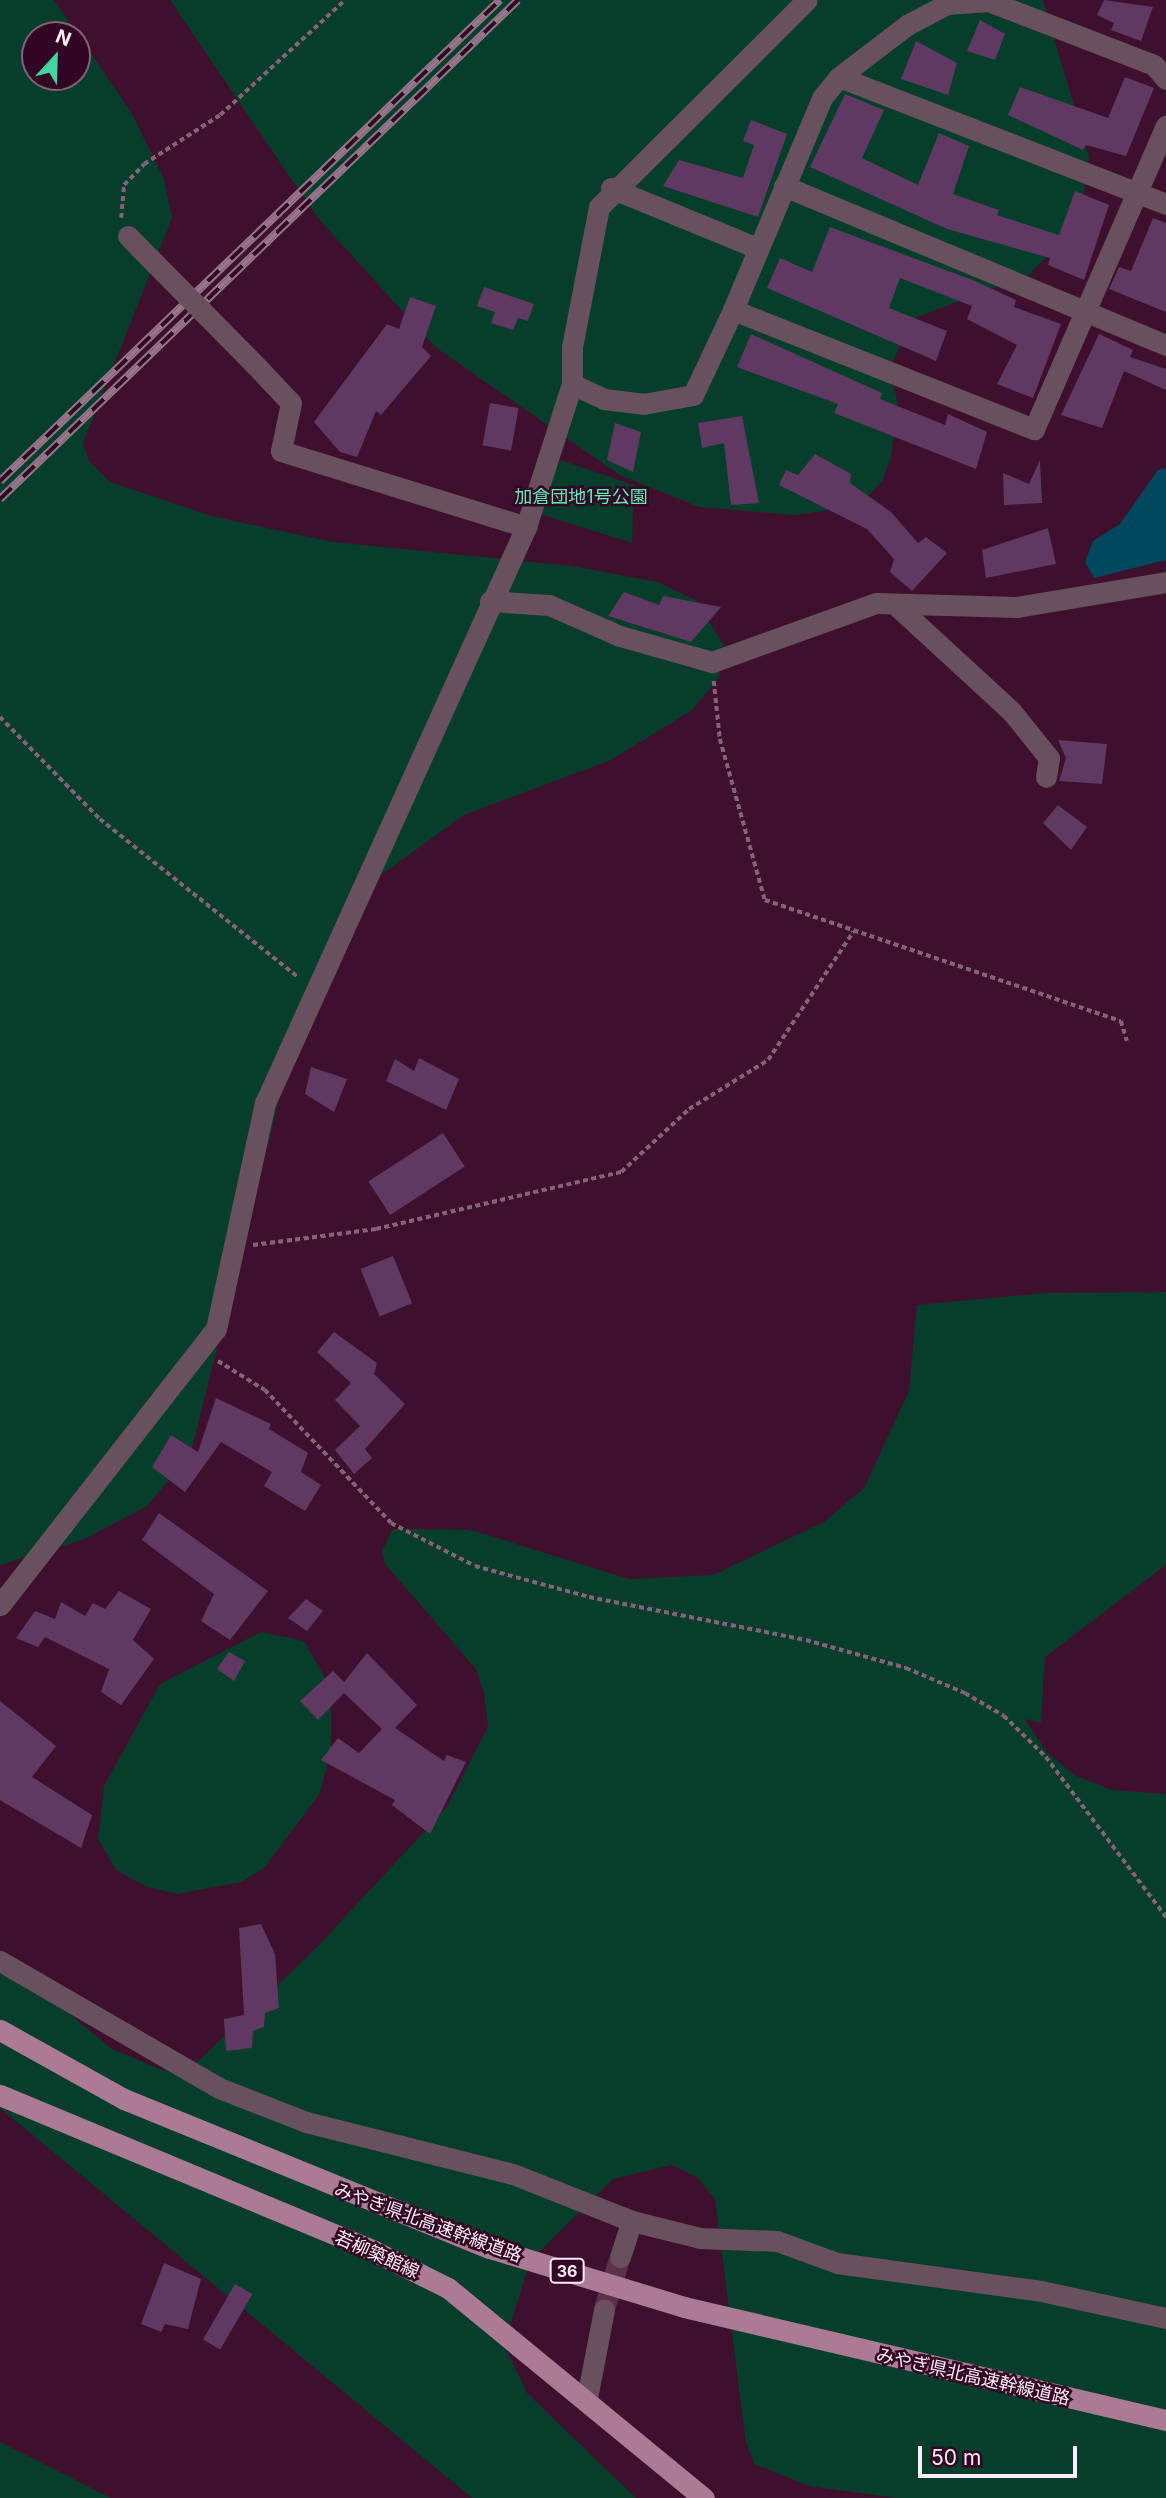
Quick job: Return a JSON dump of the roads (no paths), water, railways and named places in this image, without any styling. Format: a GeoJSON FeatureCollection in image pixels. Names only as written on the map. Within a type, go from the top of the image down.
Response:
{"type":"FeatureCollection","features":[{"type":"Feature","properties":{"kind":"main road","name":"みやぎ県北高速幹線道路"},"geometry":{"type":"LineString","coordinates":[[0,2030],[124,2099],[490,2248],[696,2311],[1166,2420]]}},
{"type":"Feature","properties":{"kind":"main road","name":"若柳築館線"},"geometry":{"type":"LineString","coordinates":[[0,2095],[374,2251],[448,2288],[587,2398],[704,2498]]}},
{"type":"Feature","properties":{"kind":"street"},"geometry":{"type":"LineString","coordinates":[[0,1605],[204,1352],[237,1247],[265,1103],[490,601],[526,527],[572,384],[572,347],[594,232],[611,188],[807,0]]}},
{"type":"Feature","properties":{"kind":"street"},"geometry":{"type":"LineString","coordinates":[[572,384],[604,399],[643,404],[694,395],[733,310],[755,247],[822,98],[839,76],[917,19],[947,4],[988,2],[1154,65],[1166,79]]}},
{"type":"Feature","properties":{"kind":"street"},"geometry":{"type":"LineString","coordinates":[[839,76],[1166,204]]}},
{"type":"Feature","properties":{"kind":"street"},"geometry":{"type":"LineString","coordinates":[[733,310],[1034,429],[1088,312],[1166,125]]}},
{"type":"Feature","properties":{"kind":"street"},"geometry":{"type":"LineString","coordinates":[[784,186],[1166,345]]}},
{"type":"Feature","properties":{"kind":"street"},"geometry":{"type":"LineString","coordinates":[[611,188],[755,247]]}},
{"type":"Feature","properties":{"kind":"street"},"geometry":{"type":"LineString","coordinates":[[128,236],[291,403],[281,452],[526,527]]}},
{"type":"Feature","properties":{"kind":"street"},"geometry":{"type":"LineString","coordinates":[[490,601],[549,605],[620,636],[712,662],[876,603],[898,607],[1017,607],[1166,582]]}},
{"type":"Feature","properties":{"kind":"street"},"geometry":{"type":"LineString","coordinates":[[898,607],[1012,712],[1049,758],[1046,777]]}},
{"type":"Feature","properties":{"kind":"street"},"geometry":{"type":"LineString","coordinates":[[0,1962],[219,2088],[306,2122],[513,2174],[632,2221],[700,2238],[777,2241],[837,2263],[1041,2291],[1166,2318]]}},
{"type":"Feature","properties":{"kind":"street"},"geometry":{"type":"LineString","coordinates":[[620,2257],[632,2221]]}},
{"type":"Feature","properties":{"kind":"street"},"geometry":{"type":"LineString","coordinates":[[587,2398],[604,2310]]}},
{"type":"Feature","properties":{"kind":"water"},"geometry":{"type":"Polygon","coordinates":[[[1166,468],[1166,560],[1094,578],[1085,562],[1093,541],[1120,524],[1158,470],[1166,468]]]}},
{"type":"Feature","properties":{"kind":"tunnel"},"geometry":{"type":"LineString","coordinates":[[604,2310],[620,2257]]}},
{"type":"Feature","properties":{"kind":"railway"},"geometry":{"type":"LineString","coordinates":[[0,481],[500,0]]}},
{"type":"Feature","properties":{"kind":"railway"},"geometry":{"type":"LineString","coordinates":[[0,499],[518,0]]}},
{"type":"Feature","properties":{"kind":"park label","name":"加倉団地1号公園"},"geometry":{"type":"Point","coordinates":[581,497]}}]}
